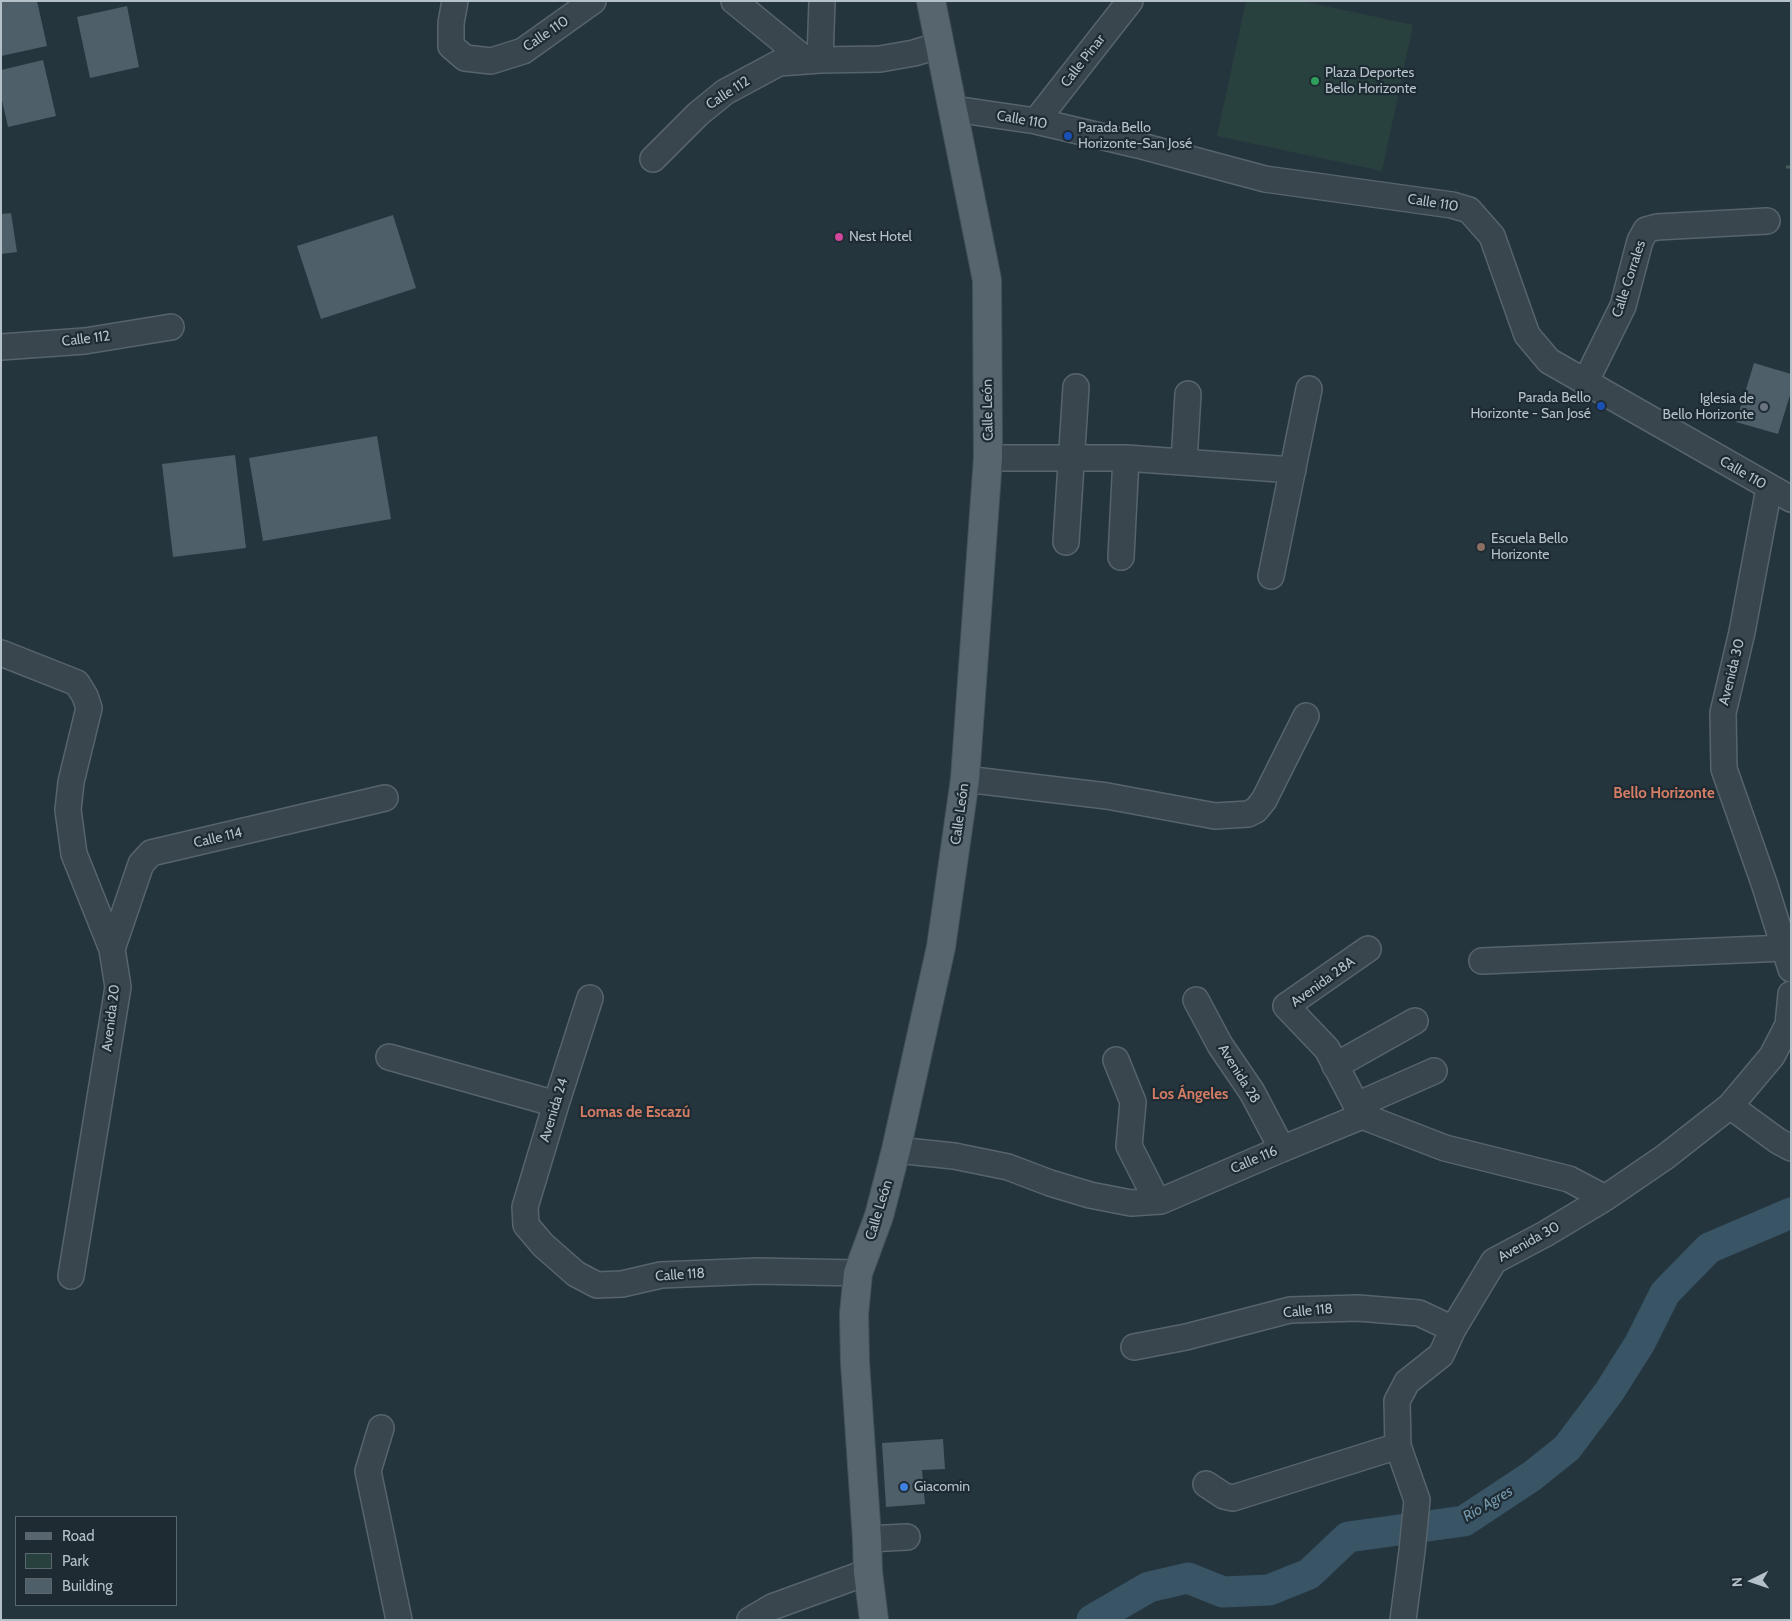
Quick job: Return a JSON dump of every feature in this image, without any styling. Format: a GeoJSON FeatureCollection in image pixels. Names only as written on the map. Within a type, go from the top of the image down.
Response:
{"type":"FeatureCollection","features":[{"type":"Feature","properties":{"kind":"main road","name":"Calle León"},"geometry":{"type":"LineString","coordinates":[[874,1616],[868,1572],[854,1362],[854,1314],[858,1273],[879,1216],[896,1150],[941,947],[964,778],[988,458],[987,280],[931,1]]}},
{"type":"Feature","properties":{"kind":"street","name":"Calle 110"},"geometry":{"type":"LineString","coordinates":[[455,1],[451,23],[451,46],[465,58],[491,61],[522,51],[593,1]]}},
{"type":"Feature","properties":{"kind":"street"},"geometry":{"type":"LineString","coordinates":[[734,1],[813,60],[880,59],[940,46]]}},
{"type":"Feature","properties":{"kind":"street"},"geometry":{"type":"LineString","coordinates":[[813,60],[822,1]]}},
{"type":"Feature","properties":{"kind":"street","name":"Calle Pinar"},"geometry":{"type":"LineString","coordinates":[[1036,121],[1130,1]]}},
{"type":"Feature","properties":{"kind":"street","name":"Calle 112"},"geometry":{"type":"LineString","coordinates":[[653,158],[698,114],[725,92],[779,63],[813,60]]}},
{"type":"Feature","properties":{"kind":"street","name":"Calle 110"},"geometry":{"type":"LineString","coordinates":[[954,109],[1036,121],[1265,179],[1452,205],[1469,210],[1492,236],[1528,335],[1549,361],[1791,499]]}},
{"type":"Feature","properties":{"kind":"street","name":"Calle Corrales"},"geometry":{"type":"LineString","coordinates":[[1585,383],[1623,306],[1640,241],[1646,230],[1767,221]]}},
{"type":"Feature","properties":{"kind":"street","name":"Calle 112"},"geometry":{"type":"LineString","coordinates":[[1,347],[85,341],[171,327]]}},
{"type":"Feature","properties":{"kind":"street"},"geometry":{"type":"LineString","coordinates":[[1066,542],[1076,387]]}},
{"type":"Feature","properties":{"kind":"street"},"geometry":{"type":"LineString","coordinates":[[1271,576],[1309,389]]}},
{"type":"Feature","properties":{"kind":"street"},"geometry":{"type":"LineString","coordinates":[[1184,462],[1188,394]]}},
{"type":"Feature","properties":{"kind":"street"},"geometry":{"type":"LineString","coordinates":[[988,458],[1126,458],[1293,470]]}},
{"type":"Feature","properties":{"kind":"street"},"geometry":{"type":"LineString","coordinates":[[1121,557],[1126,458]]}},
{"type":"Feature","properties":{"kind":"street","name":"Avenida 30"},"geometry":{"type":"LineString","coordinates":[[1769,488],[1742,632],[1722,713],[1724,769],[1788,958]]}},
{"type":"Feature","properties":{"kind":"street","name":"Avenida 20"},"geometry":{"type":"LineString","coordinates":[[1,653],[77,683],[85,696],[89,708],[71,782],[68,810],[74,854],[112,948],[118,988],[71,1276]]}},
{"type":"Feature","properties":{"kind":"street"},"geometry":{"type":"LineString","coordinates":[[964,778],[1108,796],[1215,816],[1248,814],[1256,810],[1264,800],[1306,716]]}},
{"type":"Feature","properties":{"kind":"street","name":"Calle 114"},"geometry":{"type":"LineString","coordinates":[[112,948],[141,864],[151,853],[386,798]]}},
{"type":"Feature","properties":{"kind":"street","name":"Avenida 28A"},"geometry":{"type":"LineString","coordinates":[[1359,1111],[1327,1049],[1286,1006],[1368,949]]}},
{"type":"Feature","properties":{"kind":"street"},"geometry":{"type":"LineString","coordinates":[[1482,962],[1788,958]]}},
{"type":"Feature","properties":{"kind":"street","name":"Avenida 30"},"geometry":{"type":"LineString","coordinates":[[1402,1620],[1412,1550],[1416,1500],[1398,1446],[1397,1401],[1408,1382],[1441,1355],[1453,1328],[1494,1261],[1545,1234],[1605,1198],[1665,1157],[1730,1106],[1772,1056],[1789,1025],[1791,994]]}},
{"type":"Feature","properties":{"kind":"street","name":"Avenida 24"},"geometry":{"type":"LineString","coordinates":[[526,1225],[526,1207],[590,998]]}},
{"type":"Feature","properties":{"kind":"street","name":"Avenida 28"},"geometry":{"type":"LineString","coordinates":[[1196,1000],[1220,1045],[1252,1092],[1282,1149]]}},
{"type":"Feature","properties":{"kind":"street"},"geometry":{"type":"LineString","coordinates":[[1335,1066],[1415,1021]]}},
{"type":"Feature","properties":{"kind":"street"},"geometry":{"type":"LineString","coordinates":[[389,1057],[556,1104]]}},
{"type":"Feature","properties":{"kind":"street"},"geometry":{"type":"LineString","coordinates":[[1116,1060],[1133,1102],[1129,1146],[1157,1201]]}},
{"type":"Feature","properties":{"kind":"street","name":"Calle 116"},"geometry":{"type":"LineString","coordinates":[[896,1150],[954,1156],[1008,1167],[1050,1183],[1090,1195],[1130,1203],[1161,1201],[1282,1149],[1434,1071]]}},
{"type":"Feature","properties":{"kind":"street"},"geometry":{"type":"LineString","coordinates":[[1730,1106],[1778,1141],[1791,1148]]}},
{"type":"Feature","properties":{"kind":"street"},"geometry":{"type":"LineString","coordinates":[[1359,1111],[1445,1148],[1569,1178],[1605,1198]]}},
{"type":"Feature","properties":{"kind":"street","name":"Calle 118"},"geometry":{"type":"LineString","coordinates":[[526,1225],[543,1245],[576,1274],[597,1285],[622,1284],[661,1275],[758,1271],[858,1273]]}},
{"type":"Feature","properties":{"kind":"street","name":"Calle 118"},"geometry":{"type":"LineString","coordinates":[[1134,1347],[1186,1337],[1290,1310],[1358,1308],[1419,1314],[1453,1328]]}},
{"type":"Feature","properties":{"kind":"street"},"geometry":{"type":"LineString","coordinates":[[381,1428],[368,1471],[399,1620]]}},
{"type":"Feature","properties":{"kind":"street"},"geometry":{"type":"LineString","coordinates":[[1206,1484],[1224,1496],[1233,1498],[1398,1446]]}},
{"type":"Feature","properties":{"kind":"street"},"geometry":{"type":"LineString","coordinates":[[867,1539],[907,1537]]}},
{"type":"Feature","properties":{"kind":"street"},"geometry":{"type":"LineString","coordinates":[[750,1620],[772,1607],[868,1572]]}},
{"type":"Feature","properties":{"kind":"green space","name":"Plaza Deportes Bello Horizonte"},"geometry":{"type":"Polygon","coordinates":[[[1246,1],[1302,1],[1413,25],[1382,171],[1217,136],[1246,1]]]}},
{"type":"Feature","properties":{"kind":"building"},"geometry":{"type":"Polygon","coordinates":[[[1,1],[37,1],[47,46],[1,56],[1,1]]]}},
{"type":"Feature","properties":{"kind":"building"},"geometry":{"type":"Polygon","coordinates":[[[127,6],[139,67],[90,78],[77,17],[127,6]]]}},
{"type":"Feature","properties":{"kind":"building"},"geometry":{"type":"Polygon","coordinates":[[[43,60],[56,116],[8,127],[1,96],[1,70],[43,60]]]}},
{"type":"Feature","properties":{"kind":"building"},"geometry":{"type":"Polygon","coordinates":[[[11,213],[17,252],[1,254],[1,214],[11,213]]]}},
{"type":"Feature","properties":{"kind":"building"},"geometry":{"type":"Polygon","coordinates":[[[393,215],[416,288],[321,319],[297,246],[393,215]]]}},
{"type":"Feature","properties":{"kind":"building","name":"Iglesia de Bello Horizonte"},"geometry":{"type":"Polygon","coordinates":[[[1754,363],[1791,374],[1791,392],[1778,434],[1736,422],[1754,363]]]}},
{"type":"Feature","properties":{"kind":"building"},"geometry":{"type":"Polygon","coordinates":[[[377,436],[391,519],[263,541],[249,458],[377,436]]]}},
{"type":"Feature","properties":{"kind":"building"},"geometry":{"type":"Polygon","coordinates":[[[235,455],[246,548],[173,557],[162,464],[235,455]]]}},
{"type":"Feature","properties":{"kind":"building","name":"Giacomin"},"geometry":{"type":"Polygon","coordinates":[[[943,1439],[945,1469],[922,1470],[925,1504],[886,1507],[882,1443],[943,1439]]]}},
{"type":"Feature","properties":{"kind":"waterway","name":"Río Agres"},"geometry":{"type":"LineString","coordinates":[[1092,1620],[1149,1587],[1188,1578],[1223,1592],[1269,1590],[1309,1574],[1348,1537],[1464,1521],[1532,1476],[1567,1448],[1609,1392],[1640,1343],[1665,1293],[1709,1248],[1791,1213]]}},
{"type":"Feature","properties":{"kind":"place","name":"Plaza Deportes Bello Horizonte"},"geometry":{"type":"Point","coordinates":[1315,81]}},
{"type":"Feature","properties":{"kind":"place","name":"Parada Bello Horizonte-San José"},"geometry":{"type":"Point","coordinates":[1068,136]}},
{"type":"Feature","properties":{"kind":"place","name":"Nest Hotel"},"geometry":{"type":"Point","coordinates":[839,237]}},
{"type":"Feature","properties":{"kind":"place","name":"Parada Bello Horizonte - San José"},"geometry":{"type":"Point","coordinates":[1601,406]}},
{"type":"Feature","properties":{"kind":"place","name":"Iglesia de Bello Horizonte"},"geometry":{"type":"Point","coordinates":[1764,407]}},
{"type":"Feature","properties":{"kind":"place","name":"Escuela Bello Horizonte"},"geometry":{"type":"Point","coordinates":[1481,547]}},
{"type":"Feature","properties":{"kind":"place","name":"Giacomin"},"geometry":{"type":"Point","coordinates":[904,1487]}},
{"type":"Feature","properties":{"kind":"district","name":"Bello Horizonte"},"geometry":{"type":"Point","coordinates":[1664,794]}},
{"type":"Feature","properties":{"kind":"district","name":"Los Ángeles"},"geometry":{"type":"Point","coordinates":[1190,1095]}},
{"type":"Feature","properties":{"kind":"district","name":"Lomas de Escazú"},"geometry":{"type":"Point","coordinates":[635,1113]}}]}
